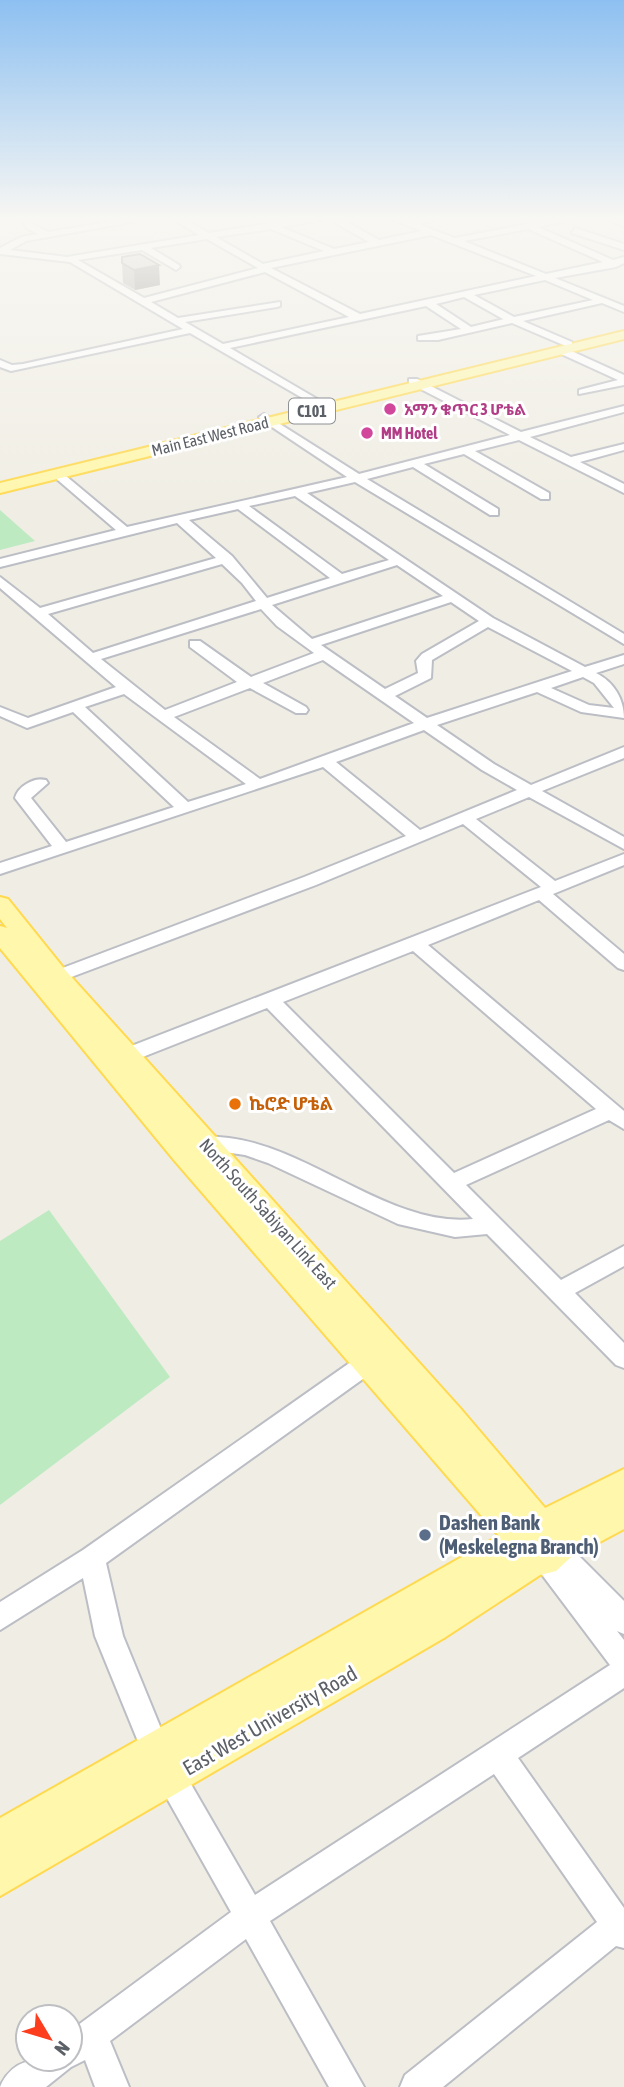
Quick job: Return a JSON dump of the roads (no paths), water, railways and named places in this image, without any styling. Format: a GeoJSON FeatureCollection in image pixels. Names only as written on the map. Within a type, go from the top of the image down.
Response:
{"type":"FeatureCollection","features":[{"type":"Feature","properties":{"kind":"main road","name":"Main East West Road"},"geometry":{"type":"LineString","coordinates":[[565,347],[624,330]]}},
{"type":"Feature","properties":{"kind":"main road","name":"Main East West Road"},"geometry":{"type":"LineString","coordinates":[[4,483],[624,335]]}},
{"type":"Feature","properties":{"kind":"main road","name":"North South Sabiyan Link East"},"geometry":{"type":"LineString","coordinates":[[0,904],[7,938],[37,981],[154,1101],[366,1364],[540,1543]]}},
{"type":"Feature","properties":{"kind":"main road","name":"North South Sabiyan Link East"},"geometry":{"type":"LineString","coordinates":[[7,938],[58,976],[128,1055],[154,1101],[204,1143],[449,1417],[540,1543]]}},
{"type":"Feature","properties":{"kind":"main road","name":"East West University Road"},"geometry":{"type":"LineString","coordinates":[[0,1839],[163,1764],[432,1626],[624,1483]]}},
{"type":"Feature","properties":{"kind":"main road","name":"East West University Road"},"geometry":{"type":"LineString","coordinates":[[540,1543],[624,1512]]}},
{"type":"Feature","properties":{"kind":"main road","name":"East West University Road"},"geometry":{"type":"LineString","coordinates":[[0,1877],[163,1764]]}},
{"type":"Feature","properties":{"kind":"street"},"geometry":{"type":"LineString","coordinates":[[164,314],[322,406]]}},
{"type":"Feature","properties":{"kind":"street"},"geometry":{"type":"LineString","coordinates":[[175,321],[212,314]]}},
{"type":"Feature","properties":{"kind":"street"},"geometry":{"type":"LineString","coordinates":[[352,314],[359,318]]}},
{"type":"Feature","properties":{"kind":"street"},"geometry":{"type":"LineString","coordinates":[[223,347],[374,314]]}},
{"type":"Feature","properties":{"kind":"street"},"geometry":{"type":"LineString","coordinates":[[446,314],[469,330]]}},
{"type":"Feature","properties":{"kind":"street"},"geometry":{"type":"LineString","coordinates":[[502,314],[624,381]]}},
{"type":"Feature","properties":{"kind":"street"},"geometry":{"type":"LineString","coordinates":[[422,338],[438,337],[536,314]]}},
{"type":"Feature","properties":{"kind":"street"},"geometry":{"type":"LineString","coordinates":[[0,363],[11,368],[23,367],[191,330]]}},
{"type":"Feature","properties":{"kind":"street"},"geometry":{"type":"LineString","coordinates":[[583,392],[624,381]]}},
{"type":"Feature","properties":{"kind":"street"},"geometry":{"type":"LineString","coordinates":[[417,383],[624,489]]}},
{"type":"Feature","properties":{"kind":"street"},"geometry":{"type":"LineString","coordinates":[[0,563],[179,518],[356,478],[624,409]]}},
{"type":"Feature","properties":{"kind":"street"},"geometry":{"type":"LineString","coordinates":[[268,419],[356,478],[624,640]]}},
{"type":"Feature","properties":{"kind":"street"},"geometry":{"type":"LineString","coordinates":[[571,461],[624,447]]}},
{"type":"Feature","properties":{"kind":"street"},"geometry":{"type":"LineString","coordinates":[[464,449],[545,496]]}},
{"type":"Feature","properties":{"kind":"street"},"geometry":{"type":"LineString","coordinates":[[413,463],[494,512]]}},
{"type":"Feature","properties":{"kind":"street"},"geometry":{"type":"LineString","coordinates":[[66,469],[125,531]]}},
{"type":"Feature","properties":{"kind":"street"},"geometry":{"type":"LineString","coordinates":[[298,492],[488,621],[586,671],[611,692],[624,712]]}},
{"type":"Feature","properties":{"kind":"street"},"geometry":{"type":"LineString","coordinates":[[240,505],[340,579]]}},
{"type":"Feature","properties":{"kind":"street"},"geometry":{"type":"LineString","coordinates":[[179,518],[227,559],[282,622],[310,644],[488,767],[624,844]]}},
{"type":"Feature","properties":{"kind":"street"},"geometry":{"type":"LineString","coordinates":[[38,613],[227,559]]}},
{"type":"Feature","properties":{"kind":"street"},"geometry":{"type":"LineString","coordinates":[[91,658],[401,560]]}},
{"type":"Feature","properties":{"kind":"street"},"geometry":{"type":"LineString","coordinates":[[0,581],[126,688],[258,785]]}},
{"type":"Feature","properties":{"kind":"street"},"geometry":{"type":"LineString","coordinates":[[310,644],[454,597]]}},
{"type":"Feature","properties":{"kind":"street"},"geometry":{"type":"LineString","coordinates":[[386,695],[426,675],[423,661],[427,657],[488,621]]}},
{"type":"Feature","properties":{"kind":"street"},"geometry":{"type":"LineString","coordinates":[[195,644],[248,682],[301,710]]}},
{"type":"Feature","properties":{"kind":"street"},"geometry":{"type":"LineString","coordinates":[[165,715],[325,654]]}},
{"type":"Feature","properties":{"kind":"street"},"geometry":{"type":"LineString","coordinates":[[0,869],[258,785],[425,724],[624,659]]}},
{"type":"Feature","properties":{"kind":"street"},"geometry":{"type":"LineString","coordinates":[[0,711],[27,723],[126,688]]}},
{"type":"Feature","properties":{"kind":"street"},"geometry":{"type":"LineString","coordinates":[[540,688],[586,709],[624,712]]}},
{"type":"Feature","properties":{"kind":"street"},"geometry":{"type":"LineString","coordinates":[[75,706],[186,809]]}},
{"type":"Feature","properties":{"kind":"street"},"geometry":{"type":"LineString","coordinates":[[58,976],[310,881],[624,752]]}},
{"type":"Feature","properties":{"kind":"street"},"geometry":{"type":"LineString","coordinates":[[325,761],[417,836]]}},
{"type":"Feature","properties":{"kind":"street"},"geometry":{"type":"LineString","coordinates":[[40,783],[24,793],[23,798],[63,849]]}},
{"type":"Feature","properties":{"kind":"street"},"geometry":{"type":"LineString","coordinates":[[464,817],[624,964]]}},
{"type":"Feature","properties":{"kind":"street"},"geometry":{"type":"LineString","coordinates":[[128,1055],[271,1001],[624,859]]}},
{"type":"Feature","properties":{"kind":"street"},"geometry":{"type":"LineString","coordinates":[[415,944],[618,1117],[452,1182]]}},
{"type":"Feature","properties":{"kind":"street"},"geometry":{"type":"LineString","coordinates":[[271,1001],[624,1359]]}},
{"type":"Feature","properties":{"kind":"street"},"geometry":{"type":"LineString","coordinates":[[204,1143],[247,1148],[275,1158],[406,1219],[455,1229],[490,1225]]}},
{"type":"Feature","properties":{"kind":"street"},"geometry":{"type":"LineString","coordinates":[[558,1292],[624,1255]]}},
{"type":"Feature","properties":{"kind":"street"},"geometry":{"type":"LineString","coordinates":[[0,1617],[92,1558],[366,1364]]}},
{"type":"Feature","properties":{"kind":"street","name":"North South Sabiyan Link East"},"geometry":{"type":"LineString","coordinates":[[540,1543],[596,1589],[624,1621]]}},
{"type":"Feature","properties":{"kind":"street","name":"North South Sabiyan Link East"},"geometry":{"type":"LineString","coordinates":[[540,1543],[624,1661]]}},
{"type":"Feature","properties":{"kind":"street"},"geometry":{"type":"LineString","coordinates":[[92,1558],[109,1636],[163,1764],[348,2087]]}},
{"type":"Feature","properties":{"kind":"street"},"geometry":{"type":"LineString","coordinates":[[84,2041],[251,1916],[624,1672]]}},
{"type":"Feature","properties":{"kind":"street"},"geometry":{"type":"LineString","coordinates":[[417,2087],[620,1930],[497,1753]]}},
{"type":"Feature","properties":{"kind":"street"},"geometry":{"type":"LineString","coordinates":[[84,2047],[112,2087]]}},
{"type":"Feature","properties":{"kind":"street"},"geometry":{"type":"LineString","coordinates":[[17,2087],[38,2073]]}},
{"type":"Feature","properties":{"kind":"place","name":"አማን ቁጥር 3 ሆቴል"},"geometry":{"type":"Point","coordinates":[390,409]}},
{"type":"Feature","properties":{"kind":"place","name":"MM Hotel"},"geometry":{"type":"Point","coordinates":[367,433]}},
{"type":"Feature","properties":{"kind":"place","name":"ኬሮድ ሆቴል"},"geometry":{"type":"Point","coordinates":[235,1104]}},
{"type":"Feature","properties":{"kind":"place","name":"Dashen Bank (Meskelegna Branch)"},"geometry":{"type":"Point","coordinates":[425,1535]}}]}
